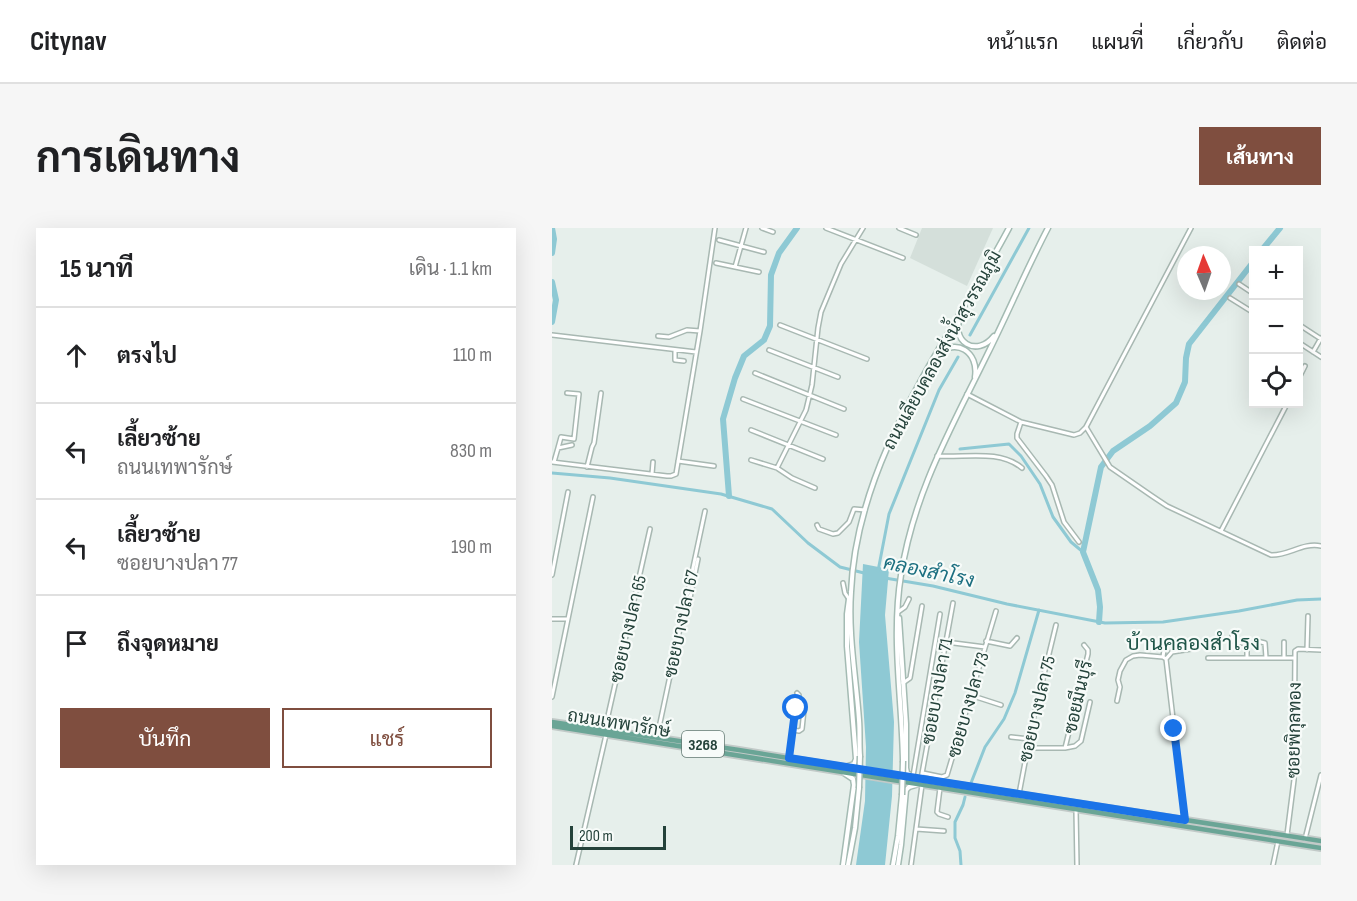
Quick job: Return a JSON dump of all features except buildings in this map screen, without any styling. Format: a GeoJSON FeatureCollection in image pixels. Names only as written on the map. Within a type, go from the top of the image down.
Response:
{"type":"FeatureCollection","features":[{"type":"Feature","properties":{"kind":"main road","name":"ถนนเลียบคลองส่งน้ำสุวรรณภูมิ"},"geometry":{"type":"LineString","coordinates":[[848,865],[855,828],[860,756],[850,595],[856,544],[873,483],[893,433],[1009,228]]}},
{"type":"Feature","properties":{"kind":"main road","name":"ถนนเลียบคลองส่งน้ำสุวรรณภูมิ"},"geometry":{"type":"LineString","coordinates":[[893,865],[900,816],[903,761],[896,644],[897,608],[904,555],[921,493],[937,456],[1048,228]]}},
{"type":"Feature","properties":{"kind":"main road"},"geometry":{"type":"LineString","coordinates":[[969,298],[957,323],[957,332],[963,341],[971,346],[982,346],[990,341],[998,331]]}},
{"type":"Feature","properties":{"kind":"main road"},"geometry":{"type":"LineString","coordinates":[[933,360],[942,350],[958,347],[964,350],[972,356],[975,364],[974,382]]}},
{"type":"Feature","properties":{"kind":"main road"},"geometry":{"type":"LineString","coordinates":[[843,865],[854,785],[853,779],[844,770],[854,764],[856,759],[847,646],[847,614],[850,595]]}},
{"type":"Feature","properties":{"kind":"main road"},"geometry":{"type":"LineString","coordinates":[[897,608],[907,747],[906,768],[907,773],[921,780]]}},
{"type":"Feature","properties":{"kind":"main road","name":"ถนนเทพารักษ์"},"geometry":{"type":"LineString","coordinates":[[552,724],[844,770]]}},
{"type":"Feature","properties":{"kind":"main road","name":"ถนนเทพารักษ์"},"geometry":{"type":"LineString","coordinates":[[606,732],[657,737],[789,758],[854,772],[1019,794],[1321,841]]}},
{"type":"Feature","properties":{"kind":"main road"},"geometry":{"type":"LineString","coordinates":[[898,865],[906,790],[921,780]]}},
{"type":"Feature","properties":{"kind":"main road","name":"ถนนเทพารักษ์"},"geometry":{"type":"LineString","coordinates":[[921,780],[940,787],[1321,848]]}},
{"type":"Feature","properties":{"kind":"main road"},"geometry":{"type":"LineString","coordinates":[[1212,824],[1212,831]]}},
{"type":"Feature","properties":{"kind":"street"},"geometry":{"type":"LineString","coordinates":[[567,393],[579,394],[574,439],[561,437],[553,462],[667,476],[676,474],[715,228]]}},
{"type":"Feature","properties":{"kind":"street"},"geometry":{"type":"LineString","coordinates":[[735,267],[746,228]]}},
{"type":"Feature","properties":{"kind":"street"},"geometry":{"type":"LineString","coordinates":[[762,228],[773,232]]}},
{"type":"Feature","properties":{"kind":"street"},"geometry":{"type":"LineString","coordinates":[[826,228],[903,258]]}},
{"type":"Feature","properties":{"kind":"street"},"geometry":{"type":"LineString","coordinates":[[777,468],[802,421],[810,395],[821,312],[841,264],[863,228]]}},
{"type":"Feature","properties":{"kind":"street"},"geometry":{"type":"LineString","coordinates":[[899,228],[916,235]]}},
{"type":"Feature","properties":{"kind":"street"},"geometry":{"type":"LineString","coordinates":[[967,394],[1022,422],[1074,435],[1080,433],[1086,427],[1191,228]]}},
{"type":"Feature","properties":{"kind":"street"},"geometry":{"type":"LineString","coordinates":[[720,240],[764,252]]}},
{"type":"Feature","properties":{"kind":"street"},"geometry":{"type":"LineString","coordinates":[[716,263],[759,272]]}},
{"type":"Feature","properties":{"kind":"street"},"geometry":{"type":"LineString","coordinates":[[1239,284],[1249,291]]}},
{"type":"Feature","properties":{"kind":"street"},"geometry":{"type":"LineString","coordinates":[[1231,299],[1249,310]]}},
{"type":"Feature","properties":{"kind":"street"},"geometry":{"type":"LineString","coordinates":[[780,325],[867,359]]}},
{"type":"Feature","properties":{"kind":"street"},"geometry":{"type":"LineString","coordinates":[[1303,327],[1321,338],[1313,352]]}},
{"type":"Feature","properties":{"kind":"street"},"geometry":{"type":"LineString","coordinates":[[658,336],[669,337],[687,330],[700,331]]}},
{"type":"Feature","properties":{"kind":"street"},"geometry":{"type":"LineString","coordinates":[[552,335],[696,352]]}},
{"type":"Feature","properties":{"kind":"street"},"geometry":{"type":"LineString","coordinates":[[1303,345],[1321,357]]}},
{"type":"Feature","properties":{"kind":"street"},"geometry":{"type":"LineString","coordinates":[[675,350],[675,360],[684,361]]}},
{"type":"Feature","properties":{"kind":"street"},"geometry":{"type":"LineString","coordinates":[[769,350],[838,377]]}},
{"type":"Feature","properties":{"kind":"street"},"geometry":{"type":"LineString","coordinates":[[1303,371],[1305,366]]}},
{"type":"Feature","properties":{"kind":"street"},"geometry":{"type":"LineString","coordinates":[[755,374],[844,409]]}},
{"type":"Feature","properties":{"kind":"street"},"geometry":{"type":"LineString","coordinates":[[587,466],[594,443],[601,393]]}},
{"type":"Feature","properties":{"kind":"street"},"geometry":{"type":"LineString","coordinates":[[743,399],[836,435]]}},
{"type":"Feature","properties":{"kind":"street"},"geometry":{"type":"LineString","coordinates":[[1221,531],[1285,408]]}},
{"type":"Feature","properties":{"kind":"street"},"geometry":{"type":"LineString","coordinates":[[1022,422],[1017,438],[1052,485],[1064,522],[1079,542]]}},
{"type":"Feature","properties":{"kind":"street"},"geometry":{"type":"LineString","coordinates":[[1086,427],[1110,467],[1167,506],[1270,555],[1308,545],[1321,546]]}},
{"type":"Feature","properties":{"kind":"street"},"geometry":{"type":"LineString","coordinates":[[752,430],[823,459]]}},
{"type":"Feature","properties":{"kind":"street"},"geometry":{"type":"LineString","coordinates":[[558,448],[572,445]]}},
{"type":"Feature","properties":{"kind":"street"},"geometry":{"type":"LineString","coordinates":[[937,456],[984,456],[1004,459],[1022,468]]}},
{"type":"Feature","properties":{"kind":"street"},"geometry":{"type":"LineString","coordinates":[[678,460],[714,466]]}},
{"type":"Feature","properties":{"kind":"street"},"geometry":{"type":"LineString","coordinates":[[751,460],[777,468],[792,478],[815,488]]}},
{"type":"Feature","properties":{"kind":"street"},"geometry":{"type":"LineString","coordinates":[[652,474],[653,462]]}},
{"type":"Feature","properties":{"kind":"street"},"geometry":{"type":"LineString","coordinates":[[552,575],[568,492]]}},
{"type":"Feature","properties":{"kind":"street"},"geometry":{"type":"LineString","coordinates":[[552,697],[593,497]]}},
{"type":"Feature","properties":{"kind":"street"},"geometry":{"type":"LineString","coordinates":[[817,525],[819,529],[838,533],[845,528],[854,509],[865,510]]}},
{"type":"Feature","properties":{"kind":"street","name":"ซอยบางปลา 67"},"geometry":{"type":"LineString","coordinates":[[657,737],[705,511]]}},
{"type":"Feature","properties":{"kind":"street","name":"ซอยบางปลา 65"},"geometry":{"type":"LineString","coordinates":[[576,865],[650,529]]}},
{"type":"Feature","properties":{"kind":"street"},"geometry":{"type":"LineString","coordinates":[[684,608],[688,604],[698,559]]}},
{"type":"Feature","properties":{"kind":"street"},"geometry":{"type":"LineString","coordinates":[[843,583],[845,593],[850,595]]}},
{"type":"Feature","properties":{"kind":"street"},"geometry":{"type":"LineString","coordinates":[[897,608],[905,607],[909,599]]}},
{"type":"Feature","properties":{"kind":"street","name":"ซอยบางปลา 71"},"geometry":{"type":"LineString","coordinates":[[911,865],[921,780],[953,603]]}},
{"type":"Feature","properties":{"kind":"street"},"geometry":{"type":"LineString","coordinates":[[903,683],[910,678],[922,606]]}},
{"type":"Feature","properties":{"kind":"street","name":"ซอยบางปลา 73"},"geometry":{"type":"LineString","coordinates":[[921,780],[947,775],[996,610]]}},
{"type":"Feature","properties":{"kind":"street"},"geometry":{"type":"LineString","coordinates":[[913,776],[940,614]]}},
{"type":"Feature","properties":{"kind":"street"},"geometry":{"type":"LineString","coordinates":[[1308,616],[1307,650],[1321,650]]}},
{"type":"Feature","properties":{"kind":"street"},"geometry":{"type":"LineString","coordinates":[[552,619],[567,619]]}},
{"type":"Feature","properties":{"kind":"street","name":"ซอยบางปลา 75"},"geometry":{"type":"LineString","coordinates":[[1019,794],[1027,748],[1056,625]]}},
{"type":"Feature","properties":{"kind":"street"},"geometry":{"type":"LineString","coordinates":[[1232,636],[1233,641],[1247,644],[1248,658]]}},
{"type":"Feature","properties":{"kind":"street"},"geometry":{"type":"LineString","coordinates":[[987,641],[1010,646],[1017,638]]}},
{"type":"Feature","properties":{"kind":"street"},"geometry":{"type":"LineString","coordinates":[[1257,641],[1265,643],[1266,658]]}},
{"type":"Feature","properties":{"kind":"street"},"geometry":{"type":"LineString","coordinates":[[946,642],[985,647]]}},
{"type":"Feature","properties":{"kind":"street"},"geometry":{"type":"LineString","coordinates":[[1284,642],[1284,658]]}},
{"type":"Feature","properties":{"kind":"street"},"geometry":{"type":"LineString","coordinates":[[1165,643],[1185,820]]}},
{"type":"Feature","properties":{"kind":"street"},"geometry":{"type":"LineString","coordinates":[[1117,701],[1120,671],[1126,660],[1140,655],[1165,658],[1172,652],[1190,650],[1192,643]]}},
{"type":"Feature","properties":{"kind":"street","name":"ซอยมีนบุรี"},"geometry":{"type":"LineString","coordinates":[[1027,748],[1065,748],[1088,654],[1084,645]]}},
{"type":"Feature","properties":{"kind":"street","name":"ซอยพิกุลทอง"},"geometry":{"type":"LineString","coordinates":[[1286,836],[1294,780],[1295,658],[1296,650],[1307,650]]}},
{"type":"Feature","properties":{"kind":"street"},"geometry":{"type":"LineString","coordinates":[[1208,658],[1295,658]]}},
{"type":"Feature","properties":{"kind":"street"},"geometry":{"type":"LineString","coordinates":[[789,758],[795,712],[798,707],[799,695],[796,693]]}},
{"type":"Feature","properties":{"kind":"street"},"geometry":{"type":"LineString","coordinates":[[970,695],[1001,705]]}},
{"type":"Feature","properties":{"kind":"street"},"geometry":{"type":"LineString","coordinates":[[1065,748],[1075,746],[1081,741],[1090,702]]}},
{"type":"Feature","properties":{"kind":"street"},"geometry":{"type":"LineString","coordinates":[[793,730],[802,729],[804,710],[798,707]]}},
{"type":"Feature","properties":{"kind":"street"},"geometry":{"type":"LineString","coordinates":[[1011,737],[1029,739]]}},
{"type":"Feature","properties":{"kind":"street"},"geometry":{"type":"LineString","coordinates":[[1305,839],[1321,775]]}},
{"type":"Feature","properties":{"kind":"street"},"geometry":{"type":"LineString","coordinates":[[940,787],[937,812],[948,817]]}},
{"type":"Feature","properties":{"kind":"street"},"geometry":{"type":"LineString","coordinates":[[1076,809],[1077,865]]}},
{"type":"Feature","properties":{"kind":"street"},"geometry":{"type":"LineString","coordinates":[[916,829],[944,831]]}},
{"type":"Feature","properties":{"kind":"street"},"geometry":{"type":"LineString","coordinates":[[1273,865],[1278,841]]}},
{"type":"Feature","properties":{"kind":"shaded area"},"geometry":{"type":"Polygon","coordinates":[[[922,228],[993,228],[967,286],[910,258],[922,228]]]}},
{"type":"Feature","properties":{"kind":"water"},"geometry":{"type":"Polygon","coordinates":[[[863,564],[889,569],[885,615],[894,722],[892,796],[885,865],[856,865],[865,801],[866,747],[859,642],[863,564]]]}},
{"type":"Feature","properties":{"kind":"waterway"},"geometry":{"type":"LineString","coordinates":[[552,228],[554,239],[552,253]]}},
{"type":"Feature","properties":{"kind":"waterway"},"geometry":{"type":"LineString","coordinates":[[729,496],[723,419],[744,356],[764,340],[770,326],[771,275],[779,253],[797,228]]}},
{"type":"Feature","properties":{"kind":"waterway"},"geometry":{"type":"LineString","coordinates":[[970,335],[1029,228]]}},
{"type":"Feature","properties":{"kind":"waterway"},"geometry":{"type":"LineString","coordinates":[[1265,246],[1280,228]]}},
{"type":"Feature","properties":{"kind":"waterway"},"geometry":{"type":"LineString","coordinates":[[1099,622],[1098,590],[1083,552],[1101,467],[1113,451],[1150,426],[1176,403],[1185,382],[1189,344],[1249,267]]}},
{"type":"Feature","properties":{"kind":"waterway"},"geometry":{"type":"LineString","coordinates":[[552,282],[556,300],[552,322]]}},
{"type":"Feature","properties":{"kind":"waterway"},"geometry":{"type":"LineString","coordinates":[[878,571],[889,514],[939,390],[958,357]]}},
{"type":"Feature","properties":{"kind":"waterway"},"geometry":{"type":"LineString","coordinates":[[960,449],[1009,444],[1021,456],[1040,484],[1053,517],[1071,542],[1083,552]]}},
{"type":"Feature","properties":{"kind":"waterway","name":"คลองสำโรง"},"geometry":{"type":"LineString","coordinates":[[552,473],[610,478],[721,494],[772,509],[808,543],[840,567],[864,573]]}},
{"type":"Feature","properties":{"kind":"waterway","name":"คลองสำโรง"},"geometry":{"type":"LineString","coordinates":[[885,578],[1105,623],[1163,622],[1297,600],[1321,599]]}},
{"type":"Feature","properties":{"kind":"waterway"},"geometry":{"type":"LineString","coordinates":[[971,783],[985,747],[1004,719],[1015,693],[1039,610]]}},
{"type":"Feature","properties":{"kind":"waterway"},"geometry":{"type":"LineString","coordinates":[[961,865],[960,851],[955,838],[955,822],[965,797]]}},
{"type":"Feature","properties":{"kind":"district","name":"บ้านคลองสำโรง"},"geometry":{"type":"Point","coordinates":[1193,643]}},
{"type":"Feature","properties":{"kind":"route"},"geometry":{"type":"LineString","coordinates":[[796,708],[789,758],[1185,820],[1174,729]]}}]}
